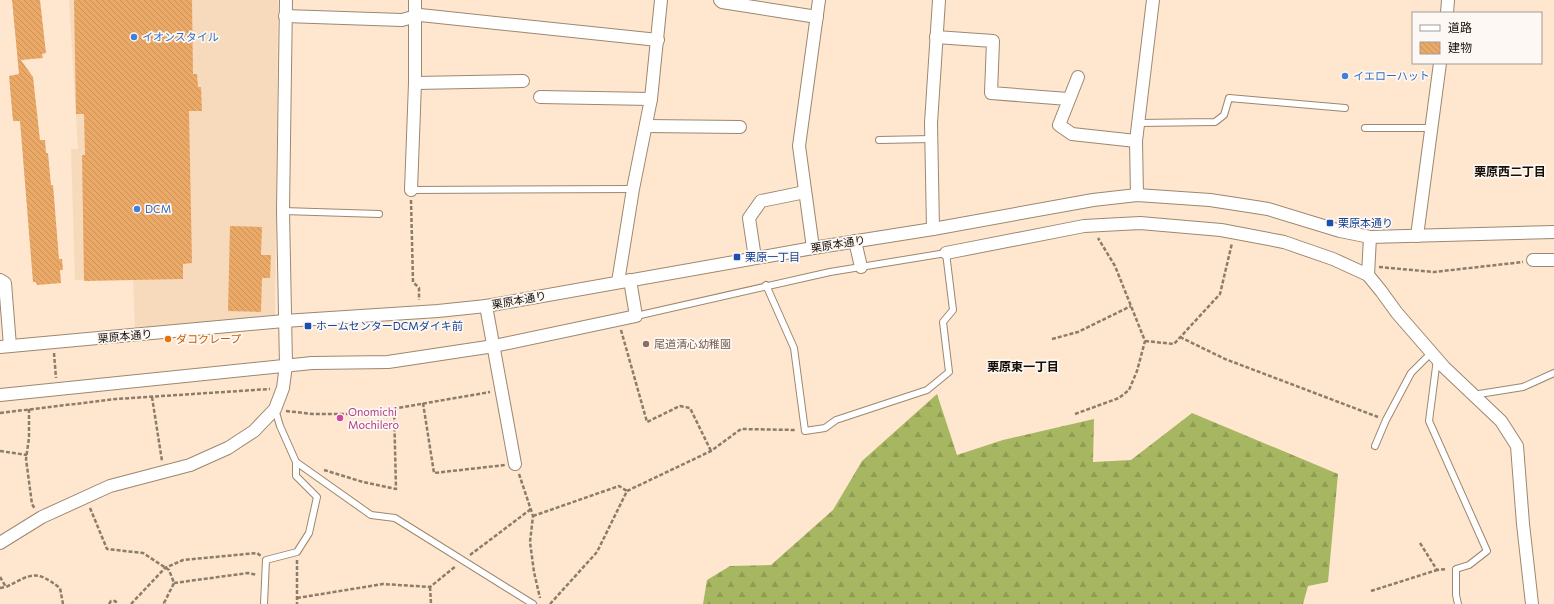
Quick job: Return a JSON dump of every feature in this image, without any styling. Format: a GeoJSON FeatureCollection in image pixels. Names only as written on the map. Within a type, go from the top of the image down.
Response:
{"type":"FeatureCollection","features":[{"type":"Feature","properties":{"kind":"street"},"geometry":{"type":"LineString","coordinates":[[0,543],[42,517],[110,486],[190,465],[228,448],[254,431],[275,409],[283,388],[286,365],[283,211],[286,0]]}},
{"type":"Feature","properties":{"kind":"street"},"geometry":{"type":"LineString","coordinates":[[411,190],[415,83],[415,0]]}},
{"type":"Feature","properties":{"kind":"street"},"geometry":{"type":"LineString","coordinates":[[618,282],[633,189],[651,99],[661,0]]}},
{"type":"Feature","properties":{"kind":"street"},"geometry":{"type":"LineString","coordinates":[[720,0],[722,2],[817,17]]}},
{"type":"Feature","properties":{"kind":"street"},"geometry":{"type":"LineString","coordinates":[[813,248],[798,146],[819,0]]}},
{"type":"Feature","properties":{"kind":"street"},"geometry":{"type":"LineString","coordinates":[[933,229],[932,139],[939,0]]}},
{"type":"Feature","properties":{"kind":"street"},"geometry":{"type":"LineString","coordinates":[[1137,195],[1136,141],[1153,0]]}},
{"type":"Feature","properties":{"kind":"street"},"geometry":{"type":"LineString","coordinates":[[1447,12],[1448,0]]}},
{"type":"Feature","properties":{"kind":"street"},"geometry":{"type":"LineString","coordinates":[[285,16],[402,20],[420,15],[658,40]]}},
{"type":"Feature","properties":{"kind":"street"},"geometry":{"type":"LineString","coordinates":[[936,37],[993,41],[990,93],[1068,99]]}},
{"type":"Feature","properties":{"kind":"street"},"geometry":{"type":"LineString","coordinates":[[1417,236],[1440,64]]}},
{"type":"Feature","properties":{"kind":"street"},"geometry":{"type":"LineString","coordinates":[[1078,78],[1068,99],[1059,125],[1072,134],[1136,141]]}},
{"type":"Feature","properties":{"kind":"street"},"geometry":{"type":"LineString","coordinates":[[415,83],[523,81]]}},
{"type":"Feature","properties":{"kind":"street"},"geometry":{"type":"LineString","coordinates":[[540,97],[651,99]]}},
{"type":"Feature","properties":{"kind":"street"},"geometry":{"type":"LineString","coordinates":[[646,126],[740,127]]}},
{"type":"Feature","properties":{"kind":"street"},"geometry":{"type":"LineString","coordinates":[[755,258],[749,218],[761,200],[805,192]]}},
{"type":"Feature","properties":{"kind":"street","name":"栗原本通り"},"geometry":{"type":"LineString","coordinates":[[5,347],[284,321],[486,306],[1093,200],[1137,195],[1210,200],[1249,206],[1340,231],[1370,237],[1554,232]]}},
{"type":"Feature","properties":{"kind":"street"},"geometry":{"type":"LineString","coordinates":[[946,253],[1091,226],[1140,223],[1235,232],[1284,242],[1368,271]]}},
{"type":"Feature","properties":{"kind":"street"},"geometry":{"type":"LineString","coordinates":[[1370,237],[1368,271],[1381,291],[1397,313],[1434,356],[1501,421],[1517,446],[1523,524],[1532,604]]}},
{"type":"Feature","properties":{"kind":"street"},"geometry":{"type":"LineString","coordinates":[[855,241],[861,267]]}},
{"type":"Feature","properties":{"kind":"street"},"geometry":{"type":"LineString","coordinates":[[1533,260],[1554,260]]}},
{"type":"Feature","properties":{"kind":"street"},"geometry":{"type":"LineString","coordinates":[[0,280],[5,283],[5,347]]}},
{"type":"Feature","properties":{"kind":"street"},"geometry":{"type":"LineString","coordinates":[[0,395],[286,365],[344,362],[388,362],[494,346],[636,316],[630,280]]}},
{"type":"Feature","properties":{"kind":"street"},"geometry":{"type":"LineString","coordinates":[[486,306],[515,464]]}},
{"type":"Feature","properties":{"kind":"lane"},"geometry":{"type":"LineString","coordinates":[[1138,123],[1215,122],[1224,115],[1229,98],[1345,108]]}},
{"type":"Feature","properties":{"kind":"lane"},"geometry":{"type":"LineString","coordinates":[[1365,128],[1431,128]]}},
{"type":"Feature","properties":{"kind":"lane"},"geometry":{"type":"LineString","coordinates":[[879,140],[932,139]]}},
{"type":"Feature","properties":{"kind":"lane"},"geometry":{"type":"LineString","coordinates":[[411,190],[633,189]]}},
{"type":"Feature","properties":{"kind":"lane"},"geometry":{"type":"LineString","coordinates":[[283,211],[379,214]]}},
{"type":"Feature","properties":{"kind":"lane"},"geometry":{"type":"LineString","coordinates":[[636,316],[766,285],[946,253],[953,310],[943,322],[949,372],[927,390],[836,420],[825,428],[805,431],[794,348],[766,285]]}},
{"type":"Feature","properties":{"kind":"lane"},"geometry":{"type":"LineString","coordinates":[[1375,446],[1386,420],[1411,374],[1434,356]]}},
{"type":"Feature","properties":{"kind":"lane"},"geometry":{"type":"LineString","coordinates":[[1434,356],[1429,421],[1487,551],[1469,565],[1456,569],[1456,596],[1458,604]]}},
{"type":"Feature","properties":{"kind":"lane"},"geometry":{"type":"LineString","coordinates":[[1473,395],[1524,387],[1554,373]]}},
{"type":"Feature","properties":{"kind":"lane"},"geometry":{"type":"LineString","coordinates":[[264,604],[266,560],[297,552],[309,533],[317,497],[296,476],[296,462],[293,452],[280,426],[275,409]]}},
{"type":"Feature","properties":{"kind":"lane"},"geometry":{"type":"LineString","coordinates":[[296,462],[371,515],[395,518],[533,604]]}},
{"type":"Feature","properties":{"kind":"path"},"geometry":{"type":"LineString","coordinates":[[411,190],[413,282],[419,288],[419,312]]}},
{"type":"Feature","properties":{"kind":"path"},"geometry":{"type":"LineString","coordinates":[[1075,414],[1119,398],[1129,390],[1137,371],[1145,340],[1115,266],[1091,226]]}},
{"type":"Feature","properties":{"kind":"path"},"geometry":{"type":"LineString","coordinates":[[1145,340],[1174,344],[1220,294],[1235,232]]}},
{"type":"Feature","properties":{"kind":"path"},"geometry":{"type":"LineString","coordinates":[[1368,271],[1434,272],[1533,260]]}},
{"type":"Feature","properties":{"kind":"path"},"geometry":{"type":"LineString","coordinates":[[1052,339],[1078,332],[1131,306]]}},
{"type":"Feature","properties":{"kind":"path"},"geometry":{"type":"LineString","coordinates":[[618,319],[647,422],[680,406],[690,408],[711,451]]}},
{"type":"Feature","properties":{"kind":"path"},"geometry":{"type":"LineString","coordinates":[[1180,337],[1225,359],[1386,420]]}},
{"type":"Feature","properties":{"kind":"path"},"geometry":{"type":"LineString","coordinates":[[53,342],[60,406]]}},
{"type":"Feature","properties":{"kind":"path"},"geometry":{"type":"LineString","coordinates":[[0,413],[152,397],[283,388]]}},
{"type":"Feature","properties":{"kind":"path"},"geometry":{"type":"LineString","coordinates":[[275,409],[328,414],[363,414],[502,390]]}},
{"type":"Feature","properties":{"kind":"path"},"geometry":{"type":"LineString","coordinates":[[152,397],[163,472]]}},
{"type":"Feature","properties":{"kind":"path"},"geometry":{"type":"LineString","coordinates":[[423,403],[434,473],[515,464],[533,516],[530,542],[534,572],[542,604]]}},
{"type":"Feature","properties":{"kind":"path"},"geometry":{"type":"LineString","coordinates":[[306,469],[318,468],[363,482],[396,489],[394,408]]}},
{"type":"Feature","properties":{"kind":"path"},"geometry":{"type":"LineString","coordinates":[[30,409],[27,455],[32,504],[42,517]]}},
{"type":"Feature","properties":{"kind":"path"},"geometry":{"type":"LineString","coordinates":[[550,604],[597,552],[627,491],[711,451],[741,428],[805,431]]}},
{"type":"Feature","properties":{"kind":"path"},"geometry":{"type":"LineString","coordinates":[[0,451],[27,455]]}},
{"type":"Feature","properties":{"kind":"path"},"geometry":{"type":"LineString","coordinates":[[533,516],[619,486],[627,491]]}},
{"type":"Feature","properties":{"kind":"path"},"geometry":{"type":"LineString","coordinates":[[85,497],[108,549],[144,553],[169,570],[174,583],[164,603],[166,604]]}},
{"type":"Feature","properties":{"kind":"path"},"geometry":{"type":"LineString","coordinates":[[297,598],[383,584],[430,587],[531,509]]}},
{"type":"Feature","properties":{"kind":"path"},"geometry":{"type":"LineString","coordinates":[[1420,543],[1437,570]]}},
{"type":"Feature","properties":{"kind":"path"},"geometry":{"type":"LineString","coordinates":[[297,552],[297,604]]}},
{"type":"Feature","properties":{"kind":"path"},"geometry":{"type":"LineString","coordinates":[[131,604],[165,568],[183,560],[257,553],[266,560]]}},
{"type":"Feature","properties":{"kind":"path"},"geometry":{"type":"LineString","coordinates":[[1371,591],[1437,570],[1456,569]]}},
{"type":"Feature","properties":{"kind":"path"},"geometry":{"type":"LineString","coordinates":[[0,588],[6,587],[31,574],[46,578],[60,588],[63,604]]}},
{"type":"Feature","properties":{"kind":"path"},"geometry":{"type":"LineString","coordinates":[[174,583],[248,574],[265,576]]}},
{"type":"Feature","properties":{"kind":"path"},"geometry":{"type":"LineString","coordinates":[[0,577],[6,587]]}},
{"type":"Feature","properties":{"kind":"path"},"geometry":{"type":"LineString","coordinates":[[430,587],[431,604]]}},
{"type":"Feature","properties":{"kind":"path"},"geometry":{"type":"LineString","coordinates":[[109,604],[111,601],[115,601],[118,604]]}},
{"type":"Feature","properties":{"kind":"shaded area"},"geometry":{"type":"Polygon","coordinates":[[[69,0],[278,0],[275,315],[135,329],[133,278],[75,280],[71,149],[78,149],[69,0]]]}},
{"type":"Feature","properties":{"kind":"green space"},"geometry":{"type":"Polygon","coordinates":[[[937,394],[957,455],[1003,440],[1094,419],[1093,462],[1131,460],[1192,413],[1338,474],[1328,582],[1308,586],[1303,604],[703,604],[707,580],[730,566],[771,565],[833,510],[862,461],[937,394]]]}},
{"type":"Feature","properties":{"kind":"building"},"geometry":{"type":"Polygon","coordinates":[[[12,0],[40,0],[46,53],[42,54],[43,58],[21,60],[33,77],[40,140],[45,140],[46,153],[48,153],[51,185],[53,185],[59,259],[62,259],[63,270],[60,270],[61,283],[37,285],[36,282],[33,282],[20,121],[13,121],[9,76],[19,74],[12,0]]]}},
{"type":"Feature","properties":{"kind":"building"},"geometry":{"type":"Polygon","coordinates":[[[74,0],[192,0],[193,74],[197,74],[198,87],[201,87],[202,111],[189,111],[192,263],[183,264],[183,279],[84,281],[82,155],[85,155],[84,114],[76,114],[74,0]]]}},
{"type":"Feature","properties":{"kind":"building"},"geometry":{"type":"Polygon","coordinates":[[[230,226],[262,227],[261,255],[271,255],[270,278],[262,278],[261,312],[228,311],[230,226]]]}},
{"type":"Feature","properties":{"kind":"place","name":"イオンスタイル"},"geometry":{"type":"Point","coordinates":[134,37]}},
{"type":"Feature","properties":{"kind":"place","name":"イエローハット"},"geometry":{"type":"Point","coordinates":[1345,76]}},
{"type":"Feature","properties":{"kind":"place","name":"DCM"},"geometry":{"type":"Point","coordinates":[137,209]}},
{"type":"Feature","properties":{"kind":"place","name":"栗原本通り"},"geometry":{"type":"Point","coordinates":[1330,223]}},
{"type":"Feature","properties":{"kind":"place","name":"栗原一丁目"},"geometry":{"type":"Point","coordinates":[737,257]}},
{"type":"Feature","properties":{"kind":"place","name":"ホームセンターDCMダイキ前"},"geometry":{"type":"Point","coordinates":[308,326]}},
{"type":"Feature","properties":{"kind":"place","name":"ダコクレープ"},"geometry":{"type":"Point","coordinates":[168,339]}},
{"type":"Feature","properties":{"kind":"place","name":"尾道清心幼稚園"},"geometry":{"type":"Point","coordinates":[646,344]}},
{"type":"Feature","properties":{"kind":"place","name":"Onomichi Mochilero"},"geometry":{"type":"Point","coordinates":[340,418]}},
{"type":"Feature","properties":{"kind":"district","name":"栗原西二丁目"},"geometry":{"type":"Point","coordinates":[1510,172]}},
{"type":"Feature","properties":{"kind":"district","name":"栗原東一丁目"},"geometry":{"type":"Point","coordinates":[1023,367]}}]}
